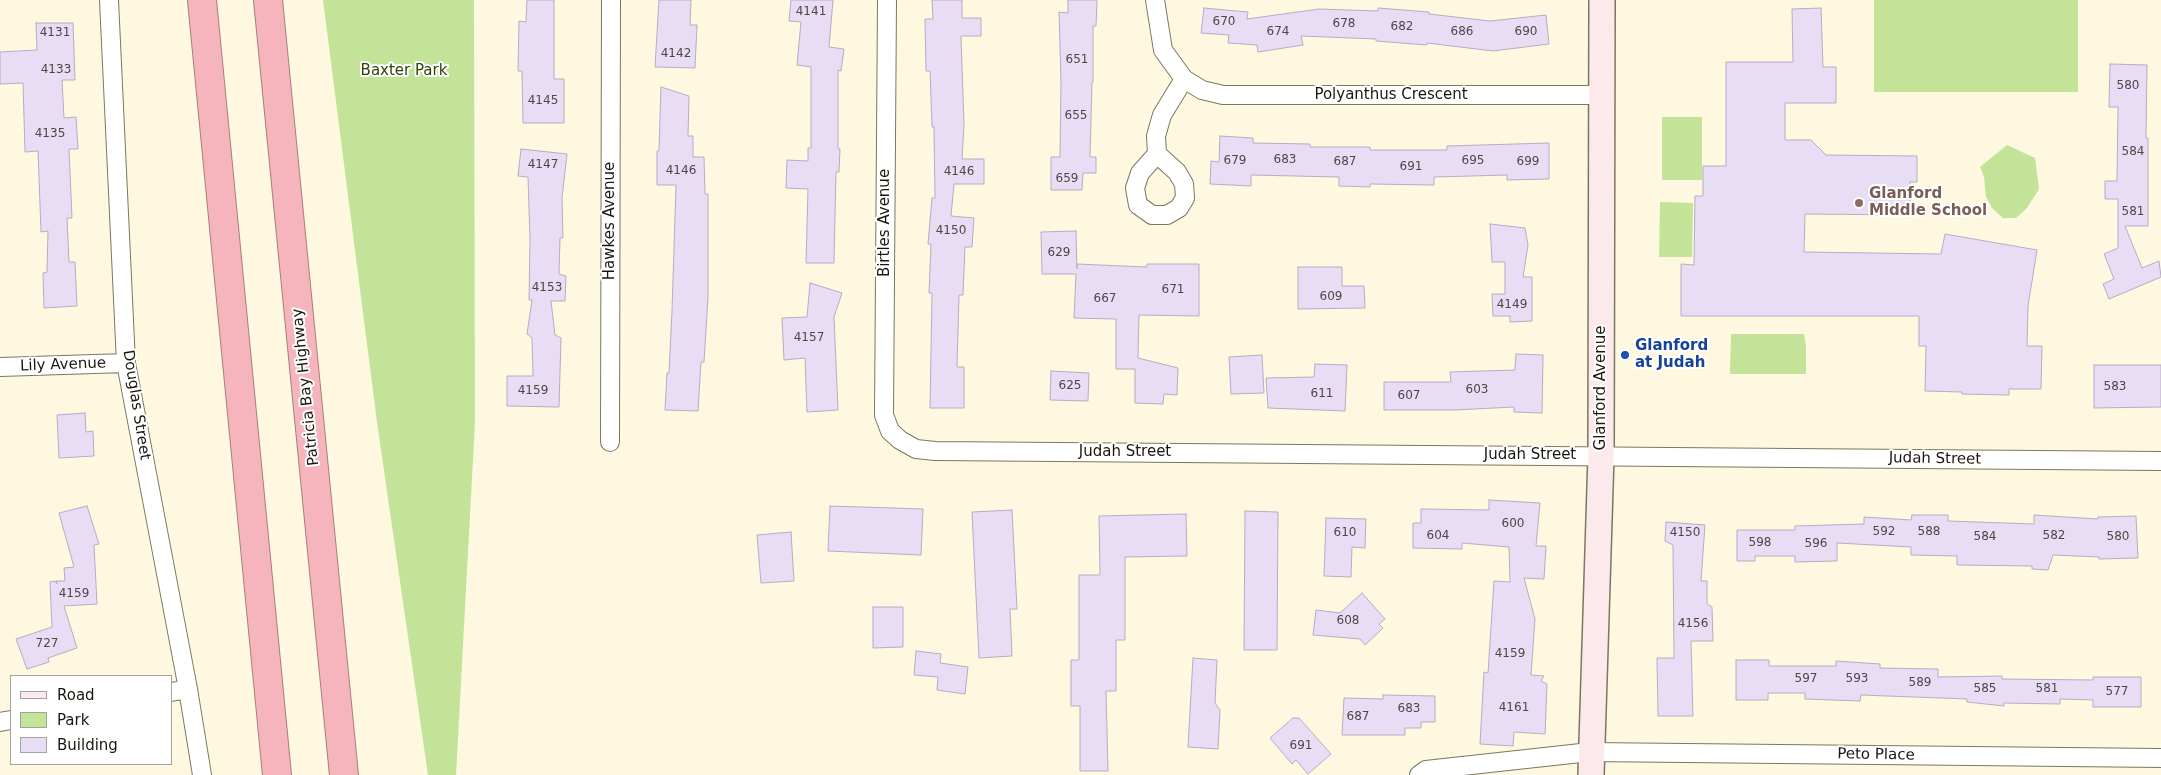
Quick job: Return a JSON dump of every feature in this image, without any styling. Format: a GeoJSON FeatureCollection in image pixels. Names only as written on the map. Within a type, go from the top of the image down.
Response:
{"type":"FeatureCollection","features":[{"type":"Feature","properties":{"kind":"highway"},"geometry":{"type":"LineString","coordinates":[[202,0],[278,775]]}},
{"type":"Feature","properties":{"kind":"highway","name":"Patricia Bay Highway"},"geometry":{"type":"LineString","coordinates":[[268,0],[344,775]]}},
{"type":"Feature","properties":{"kind":"highway"},"geometry":{"type":"LineString","coordinates":[[315,481],[348,631],[363,775]]}},
{"type":"Feature","properties":{"kind":"main road","name":"Glanford Avenue"},"geometry":{"type":"LineString","coordinates":[[1591,764],[1601,456],[1602,0]]}},
{"type":"Feature","properties":{"kind":"street","name":"Douglas Street"},"geometry":{"type":"LineString","coordinates":[[109,0],[126,363],[180,691],[202,775]]}},
{"type":"Feature","properties":{"kind":"street","name":"Hawkes Avenue"},"geometry":{"type":"LineString","coordinates":[[610,442],[611,0]]}},
{"type":"Feature","properties":{"kind":"street","name":"Birtles Avenue"},"geometry":{"type":"LineString","coordinates":[[887,0],[884,415],[890,431],[900,440]]}},
{"type":"Feature","properties":{"kind":"street","name":"Polyanthus Crescent"},"geometry":{"type":"LineString","coordinates":[[1155,0],[1163,50],[1184,79],[1202,90],[1223,95],[1602,95]]}},
{"type":"Feature","properties":{"kind":"street"},"geometry":{"type":"LineString","coordinates":[[1157,154],[1156,136],[1162,114],[1184,79]]}},
{"type":"Feature","properties":{"kind":"street","name":"Lily Avenue"},"geometry":{"type":"LineString","coordinates":[[0,367],[126,363]]}},
{"type":"Feature","properties":{"kind":"street","name":"Judah Street"},"geometry":{"type":"LineString","coordinates":[[900,440],[916,449],[935,451],[2161,461]]}},
{"type":"Feature","properties":{"kind":"street","name":"Peto Place"},"geometry":{"type":"LineString","coordinates":[[1419,775],[1426,770],[1591,764],[2161,758]]}},
{"type":"Feature","properties":{"kind":"green space","name":"Baxter Park"},"geometry":{"type":"Polygon","coordinates":[[[323,0],[474,0],[475,422],[456,775],[428,775],[377,422],[323,0]]]}},
{"type":"Feature","properties":{"kind":"green space"},"geometry":{"type":"Polygon","coordinates":[[[1874,0],[2078,0],[2078,92],[1874,92],[1874,0]]]}},
{"type":"Feature","properties":{"kind":"green space"},"geometry":{"type":"Polygon","coordinates":[[[1662,117],[1702,117],[1702,180],[1662,180],[1662,117]]]}},
{"type":"Feature","properties":{"kind":"green space"},"geometry":{"type":"Polygon","coordinates":[[[2007,145],[2035,158],[2039,189],[2027,208],[2016,218],[2003,218],[1992,208],[1986,197],[1984,177],[1980,167],[2007,145]]]}},
{"type":"Feature","properties":{"kind":"green space"},"geometry":{"type":"Polygon","coordinates":[[[1660,202],[1693,203],[1692,257],[1659,257],[1660,202]]]}},
{"type":"Feature","properties":{"kind":"green space"},"geometry":{"type":"Polygon","coordinates":[[[1731,334],[1804,334],[1806,374],[1730,374],[1731,334]]]}},
{"type":"Feature","properties":{"kind":"building"},"geometry":{"type":"Polygon","coordinates":[[[527,0],[554,0],[554,79],[564,79],[564,123],[523,123],[522,71],[518,71],[519,21],[526,22],[527,0]]]}},
{"type":"Feature","properties":{"kind":"building"},"geometry":{"type":"Polygon","coordinates":[[[659,0],[691,0],[690,25],[697,25],[695,68],[655,67],[659,0]]]}},
{"type":"Feature","properties":{"kind":"building"},"geometry":{"type":"Polygon","coordinates":[[[791,0],[833,0],[829,47],[844,49],[841,71],[838,70],[838,149],[840,149],[839,172],[836,172],[834,263],[806,263],[808,189],[786,188],[787,160],[808,161],[808,148],[811,148],[811,67],[797,65],[801,22],[789,21],[791,0]]]}},
{"type":"Feature","properties":{"kind":"building"},"geometry":{"type":"Polygon","coordinates":[[[932,0],[962,0],[962,18],[981,18],[981,36],[961,36],[964,125],[962,159],[984,159],[984,184],[954,184],[951,216],[974,218],[972,247],[965,247],[963,295],[959,295],[957,367],[964,367],[964,408],[930,408],[932,293],[929,293],[931,244],[928,244],[932,198],[935,198],[934,127],[932,127],[930,71],[926,71],[925,19],[933,19],[932,0]]]}},
{"type":"Feature","properties":{"kind":"building"},"geometry":{"type":"Polygon","coordinates":[[[1068,0],[1097,0],[1096,26],[1093,26],[1090,157],[1096,157],[1096,173],[1083,173],[1082,190],[1051,190],[1051,157],[1060,157],[1061,82],[1059,12],[1068,13],[1068,0]]]}},
{"type":"Feature","properties":{"kind":"building"},"geometry":{"type":"Polygon","coordinates":[[[1204,8],[1248,12],[1247,19],[1319,9],[1378,11],[1378,8],[1429,12],[1429,14],[1490,21],[1546,15],[1549,44],[1493,51],[1427,43],[1427,45],[1376,41],[1376,39],[1301,36],[1303,45],[1258,52],[1257,45],[1228,43],[1229,35],[1201,33],[1204,8]]]}},
{"type":"Feature","properties":{"kind":"building"},"geometry":{"type":"Polygon","coordinates":[[[1821,8],[1823,67],[1836,67],[1836,103],[1785,103],[1785,140],[1811,140],[1826,155],[1917,156],[1917,182],[1910,182],[1910,215],[1805,214],[1804,252],[1941,254],[1945,234],[2037,250],[2028,306],[2027,346],[2042,346],[2041,389],[2009,389],[2009,395],[1925,391],[1926,346],[1919,346],[1919,316],[1681,316],[1681,264],[1694,265],[1695,196],[1703,196],[1703,166],[1726,166],[1726,62],[1793,62],[1792,9],[1821,8]]]}},
{"type":"Feature","properties":{"kind":"building"},"geometry":{"type":"Polygon","coordinates":[[[36,23],[73,23],[75,80],[62,80],[64,118],[76,117],[78,149],[69,149],[72,218],[67,218],[69,262],[75,262],[77,306],[44,308],[43,273],[47,272],[48,231],[41,232],[38,151],[25,152],[23,83],[0,84],[0,52],[37,50],[36,23]]]}},
{"type":"Feature","properties":{"kind":"building"},"geometry":{"type":"Polygon","coordinates":[[[2110,64],[2147,65],[2148,226],[2125,226],[2142,268],[2159,261],[2161,277],[2109,299],[2103,284],[2114,279],[2104,254],[2118,248],[2118,199],[2105,199],[2105,181],[2117,181],[2118,107],[2109,107],[2110,64]]]}},
{"type":"Feature","properties":{"kind":"building"},"geometry":{"type":"Polygon","coordinates":[[[661,87],[689,96],[688,136],[693,136],[693,157],[704,157],[705,194],[708,194],[708,297],[704,362],[701,362],[698,411],[665,410],[667,373],[669,373],[676,185],[657,185],[661,87]]]}},
{"type":"Feature","properties":{"kind":"building"},"geometry":{"type":"Polygon","coordinates":[[[1220,136],[1253,138],[1253,143],[1310,144],[1310,147],[1370,147],[1370,150],[1447,150],[1447,146],[1549,143],[1549,179],[1507,180],[1507,175],[1434,177],[1434,185],[1370,184],[1370,187],[1339,186],[1339,177],[1251,175],[1251,186],[1210,184],[1211,161],[1219,162],[1220,136]]]}},
{"type":"Feature","properties":{"kind":"building"},"geometry":{"type":"Polygon","coordinates":[[[521,149],[567,154],[562,198],[563,238],[560,238],[559,274],[566,276],[565,301],[551,301],[555,335],[561,338],[559,407],[507,406],[507,376],[533,376],[532,338],[527,334],[532,300],[529,300],[528,177],[518,176],[521,149]]]}},
{"type":"Feature","properties":{"kind":"building"},"geometry":{"type":"Polygon","coordinates":[[[1490,224],[1525,228],[1528,245],[1523,277],[1532,277],[1532,321],[1510,322],[1510,316],[1493,316],[1492,294],[1505,294],[1505,262],[1492,262],[1490,224]]]}},
{"type":"Feature","properties":{"kind":"building"},"geometry":{"type":"Polygon","coordinates":[[[1076,231],[1077,269],[1077,264],[1147,267],[1147,264],[1199,264],[1199,316],[1139,315],[1138,358],[1178,368],[1177,395],[1164,394],[1163,404],[1135,403],[1135,369],[1116,369],[1116,319],[1074,318],[1076,274],[1042,274],[1041,232],[1076,231]]]}},
{"type":"Feature","properties":{"kind":"building"},"geometry":{"type":"Polygon","coordinates":[[[1298,267],[1342,267],[1342,286],[1364,286],[1365,308],[1298,309],[1298,267]]]}},
{"type":"Feature","properties":{"kind":"building"},"geometry":{"type":"Polygon","coordinates":[[[810,283],[842,293],[834,317],[838,410],[807,412],[805,358],[784,360],[782,318],[807,317],[810,283]]]}},
{"type":"Feature","properties":{"kind":"building"},"geometry":{"type":"Polygon","coordinates":[[[1516,354],[1543,355],[1542,413],[1514,412],[1514,407],[1454,410],[1384,410],[1384,382],[1451,382],[1450,372],[1515,370],[1516,354]]]}},
{"type":"Feature","properties":{"kind":"building"},"geometry":{"type":"Polygon","coordinates":[[[1262,355],[1264,393],[1231,394],[1229,357],[1262,355]]]}},
{"type":"Feature","properties":{"kind":"building"},"geometry":{"type":"Polygon","coordinates":[[[1315,364],[1347,365],[1345,411],[1268,408],[1266,378],[1314,377],[1315,364]]]}},
{"type":"Feature","properties":{"kind":"building"},"geometry":{"type":"Polygon","coordinates":[[[2094,365],[2161,365],[2161,407],[2094,408],[2094,365]]]}},
{"type":"Feature","properties":{"kind":"building"},"geometry":{"type":"Polygon","coordinates":[[[1051,371],[1089,373],[1088,401],[1050,400],[1051,371]]]}},
{"type":"Feature","properties":{"kind":"building"},"geometry":{"type":"Polygon","coordinates":[[[85,413],[86,432],[93,431],[94,456],[59,458],[57,415],[85,413]]]}},
{"type":"Feature","properties":{"kind":"building"},"geometry":{"type":"Polygon","coordinates":[[[1489,500],[1540,503],[1536,546],[1546,546],[1544,579],[1524,578],[1535,619],[1531,675],[1544,676],[1541,681],[1547,684],[1545,734],[1514,732],[1513,746],[1480,744],[1484,672],[1488,673],[1494,581],[1510,582],[1509,547],[1462,543],[1462,549],[1413,548],[1413,523],[1421,523],[1421,509],[1489,510],[1489,500]]]}},
{"type":"Feature","properties":{"kind":"building"},"geometry":{"type":"Polygon","coordinates":[[[87,506],[99,544],[94,545],[97,604],[64,606],[77,648],[48,658],[49,662],[27,669],[16,639],[52,627],[50,582],[55,581],[57,584],[56,581],[65,581],[64,568],[74,567],[59,513],[87,506]]]}},
{"type":"Feature","properties":{"kind":"building"},"geometry":{"type":"Polygon","coordinates":[[[830,506],[923,509],[921,555],[828,551],[830,506]]]}},
{"type":"Feature","properties":{"kind":"building"},"geometry":{"type":"Polygon","coordinates":[[[1012,510],[1017,609],[1010,609],[1012,656],[979,658],[972,512],[1012,510]]]}},
{"type":"Feature","properties":{"kind":"building"},"geometry":{"type":"Polygon","coordinates":[[[1245,511],[1278,512],[1277,650],[1244,650],[1245,511]]]}},
{"type":"Feature","properties":{"kind":"building"},"geometry":{"type":"Polygon","coordinates":[[[1186,514],[1187,556],[1125,557],[1125,640],[1116,640],[1116,691],[1106,691],[1108,771],[1080,771],[1080,706],[1071,706],[1071,660],[1079,660],[1079,575],[1100,575],[1099,516],[1186,514]]]}},
{"type":"Feature","properties":{"kind":"building"},"geometry":{"type":"Polygon","coordinates":[[[1912,515],[1948,515],[1948,521],[2034,524],[2034,515],[2098,519],[2098,517],[2136,516],[2138,558],[2099,559],[2099,557],[2053,555],[2048,570],[2032,569],[2032,566],[1957,565],[1957,556],[1911,555],[1911,547],[1837,543],[1837,561],[1795,562],[1795,556],[1755,556],[1755,561],[1737,561],[1737,530],[1795,530],[1795,526],[1864,524],[1864,517],[1911,520],[1912,515]]]}},
{"type":"Feature","properties":{"kind":"building"},"geometry":{"type":"Polygon","coordinates":[[[1326,518],[1366,519],[1365,548],[1352,547],[1351,577],[1324,576],[1326,518]]]}},
{"type":"Feature","properties":{"kind":"building"},"geometry":{"type":"Polygon","coordinates":[[[1666,522],[1705,525],[1701,581],[1707,581],[1707,604],[1712,607],[1713,641],[1691,641],[1693,716],[1658,716],[1657,658],[1674,658],[1673,545],[1665,541],[1666,522]]]}},
{"type":"Feature","properties":{"kind":"building"},"geometry":{"type":"Polygon","coordinates":[[[791,532],[794,581],[761,583],[757,535],[791,532]]]}},
{"type":"Feature","properties":{"kind":"building"},"geometry":{"type":"Polygon","coordinates":[[[1362,593],[1385,619],[1379,624],[1383,628],[1365,645],[1360,639],[1313,635],[1316,610],[1340,613],[1362,593]]]}},
{"type":"Feature","properties":{"kind":"building"},"geometry":{"type":"Polygon","coordinates":[[[873,607],[903,607],[903,647],[873,648],[873,607]]]}},
{"type":"Feature","properties":{"kind":"building"},"geometry":{"type":"Polygon","coordinates":[[[916,651],[941,654],[940,663],[968,667],[965,694],[937,690],[938,677],[914,675],[916,651]]]}},
{"type":"Feature","properties":{"kind":"building"},"geometry":{"type":"Polygon","coordinates":[[[1193,658],[1217,660],[1215,703],[1220,710],[1218,749],[1188,747],[1193,658]]]}},
{"type":"Feature","properties":{"kind":"building"},"geometry":{"type":"Polygon","coordinates":[[[1736,660],[1769,660],[1769,666],[1836,666],[1836,661],[1880,664],[1880,668],[1938,669],[1938,677],[2002,676],[2002,679],[2093,680],[2093,677],[2141,677],[2141,707],[2093,707],[2093,700],[2060,699],[2060,704],[2004,703],[2004,706],[1967,702],[1967,699],[1861,695],[1860,701],[1805,699],[1805,693],[1768,693],[1768,700],[1736,700],[1736,660]]]}},
{"type":"Feature","properties":{"kind":"building"},"geometry":{"type":"Polygon","coordinates":[[[1383,695],[1435,696],[1435,722],[1421,722],[1421,728],[1405,728],[1405,735],[1342,735],[1344,698],[1383,699],[1383,695]]]}},
{"type":"Feature","properties":{"kind":"building"},"geometry":{"type":"Polygon","coordinates":[[[1293,718],[1299,718],[1331,754],[1308,774],[1296,760],[1292,764],[1270,738],[1293,718]]]}},
{"type":"Feature","properties":{"kind":"place","name":"Glanford Middle School"},"geometry":{"type":"Point","coordinates":[1859,203]}},
{"type":"Feature","properties":{"kind":"place","name":"Glanford at Judah"},"geometry":{"type":"Point","coordinates":[1625,355]}}]}
